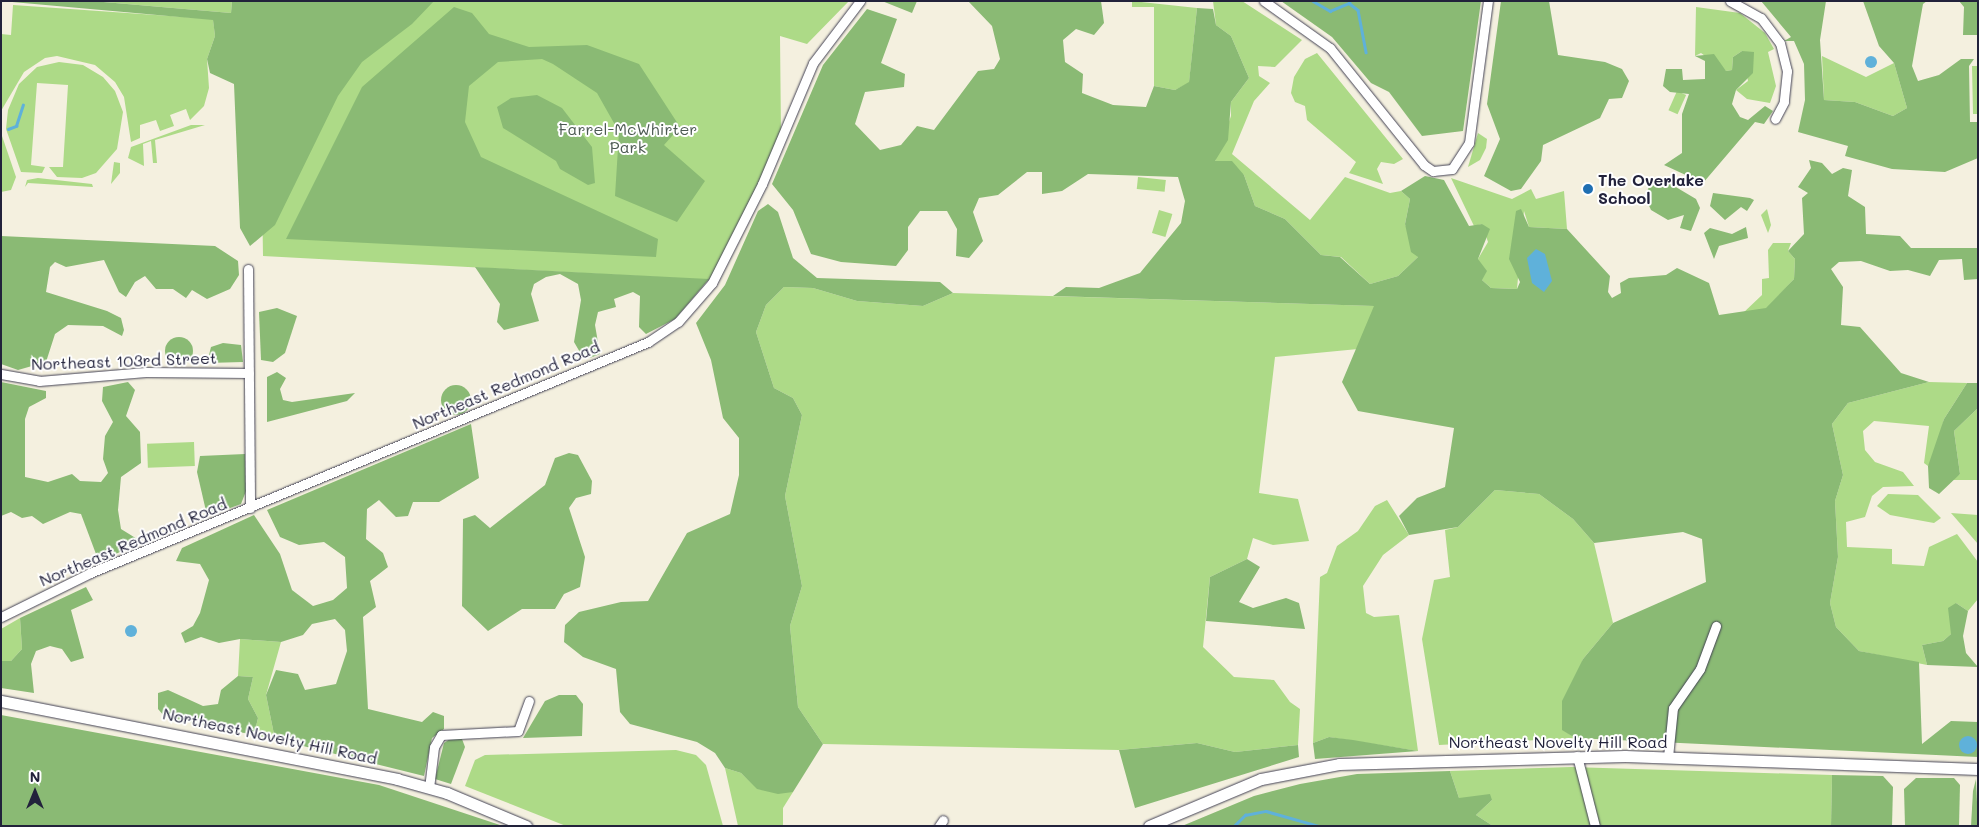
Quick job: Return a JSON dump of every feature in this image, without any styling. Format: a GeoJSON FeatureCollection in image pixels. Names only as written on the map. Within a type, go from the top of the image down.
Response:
{"type":"FeatureCollection","features":[{"type":"Feature","properties":{"kind":"main road","name":"Northeast Novelty Hill Road"},"geometry":{"type":"LineString","coordinates":[[1,700],[428,788],[526,826]]}},
{"type":"Feature","properties":{"kind":"main road","name":"Northeast Novelty Hill Road"},"geometry":{"type":"LineString","coordinates":[[1148,826],[1261,779],[1308,768],[1577,756],[1668,757],[1978,769]]}},
{"type":"Feature","properties":{"kind":"street","name":"Northeast Redmond Road"},"geometry":{"type":"LineString","coordinates":[[1,617],[90,573],[648,342],[678,322],[696,306],[716,274],[762,184],[813,63],[860,1]]}},
{"type":"Feature","properties":{"kind":"street"},"geometry":{"type":"LineString","coordinates":[[1264,1],[1330,48],[1424,165],[1434,170],[1452,169],[1469,142],[1488,1]]}},
{"type":"Feature","properties":{"kind":"street"},"geometry":{"type":"LineString","coordinates":[[1730,1],[1761,18],[1780,43],[1787,71],[1784,102],[1775,119]]}},
{"type":"Feature","properties":{"kind":"street"},"geometry":{"type":"LineString","coordinates":[[248,269],[250,508]]}},
{"type":"Feature","properties":{"kind":"street","name":"Northeast 103rd Street"},"geometry":{"type":"LineString","coordinates":[[1,374],[39,381],[146,372],[249,373]]}},
{"type":"Feature","properties":{"kind":"street"},"geometry":{"type":"LineString","coordinates":[[1668,757],[1674,708],[1700,669],[1716,626]]}},
{"type":"Feature","properties":{"kind":"street"},"geometry":{"type":"LineString","coordinates":[[428,788],[434,747],[441,735],[518,730],[529,701]]}},
{"type":"Feature","properties":{"kind":"street"},"geometry":{"type":"LineString","coordinates":[[1577,756],[1595,826]]}},
{"type":"Feature","properties":{"kind":"green space"},"geometry":{"type":"Polygon","coordinates":[[[1,1],[92,1],[231,13],[232,1],[434,1],[412,24],[362,62],[338,96],[275,225],[250,246],[240,228],[234,84],[210,73],[207,59],[215,36],[213,20],[1,1]]]}},
{"type":"Feature","properties":{"kind":"green space"},"geometry":{"type":"Polygon","coordinates":[[[92,1],[232,1],[231,13],[92,1]]]}},
{"type":"Feature","properties":{"kind":"green space","name":"Farrel-McWhirter Park"},"geometry":{"type":"Polygon","coordinates":[[[259,1],[849,1],[807,44],[780,36],[781,135],[712,280],[263,256],[259,1]]]}},
{"type":"Feature","properties":{"kind":"green space"},"geometry":{"type":"Polygon","coordinates":[[[882,1],[917,1],[912,13],[882,1]]]}},
{"type":"Feature","properties":{"kind":"green space"},"geometry":{"type":"Polygon","coordinates":[[[968,1],[1101,1],[1104,23],[1094,35],[1076,29],[1063,40],[1065,62],[1083,74],[1082,93],[1113,105],[1146,107],[1154,86],[1175,90],[1189,82],[1197,8],[1213,9],[1216,25],[1231,36],[1249,78],[1231,102],[1228,140],[1215,161],[1232,161],[1244,175],[1255,206],[1285,219],[1321,255],[1340,257],[1370,284],[1398,276],[1418,257],[1411,252],[1405,224],[1410,199],[1401,191],[1425,176],[1444,180],[1469,226],[1482,224],[1490,229],[1478,259],[1487,271],[1482,280],[1491,288],[1517,289],[1520,282],[1509,259],[1516,211],[1521,209],[1529,227],[1567,229],[1610,276],[1608,292],[1612,298],[1621,293],[1620,283],[1629,278],[1666,275],[1677,268],[1709,283],[1719,315],[1766,308],[1794,279],[1795,259],[1788,251],[1804,234],[1802,198],[1808,193],[1798,187],[1811,168],[1809,160],[1822,163],[1832,174],[1843,168],[1852,170],[1848,196],[1865,207],[1866,234],[1900,236],[1911,248],[1978,248],[1978,279],[1964,280],[1962,259],[1939,260],[1930,276],[1908,270],[1890,271],[1861,261],[1839,262],[1831,269],[1843,287],[1841,325],[1860,327],[1901,373],[1929,382],[1848,403],[1832,424],[1843,475],[1835,501],[1838,557],[1830,603],[1836,627],[1859,651],[1919,662],[1922,744],[1951,721],[1978,722],[1978,757],[1575,738],[1562,730],[1562,701],[1583,659],[1613,623],[1706,582],[1702,539],[1683,532],[1594,543],[1573,519],[1539,494],[1495,490],[1458,527],[1409,535],[1399,516],[1417,498],[1445,487],[1454,428],[1358,411],[1342,382],[1374,306],[1053,296],[1066,287],[1099,288],[1140,273],[1181,223],[1185,201],[1178,177],[1088,174],[1062,191],[1042,194],[1042,172],[1027,172],[998,195],[979,198],[973,212],[983,241],[969,258],[956,256],[957,229],[947,211],[920,211],[908,227],[908,250],[896,266],[841,262],[811,254],[793,210],[772,184],[823,65],[867,9],[897,19],[881,63],[905,74],[904,87],[865,92],[855,124],[880,150],[901,145],[917,126],[934,130],[978,71],[994,69],[1000,59],[992,26],[968,1]]]}},
{"type":"Feature","properties":{"kind":"green space"},"geometry":{"type":"Polygon","coordinates":[[[1132,1],[1197,8],[1189,83],[1175,90],[1154,86],[1154,7],[1132,7],[1132,1]]]}},
{"type":"Feature","properties":{"kind":"green space"},"geometry":{"type":"Polygon","coordinates":[[[1213,1],[1242,1],[1302,40],[1275,67],[1258,66],[1259,76],[1270,83],[1254,101],[1232,154],[1310,220],[1345,177],[1390,193],[1401,191],[1410,199],[1405,224],[1418,257],[1398,276],[1370,284],[1341,257],[1321,255],[1285,219],[1255,206],[1244,175],[1215,161],[1231,116],[1231,102],[1249,78],[1231,36],[1216,25],[1213,1]]]}},
{"type":"Feature","properties":{"kind":"green space"},"geometry":{"type":"Polygon","coordinates":[[[1281,1],[1481,1],[1463,131],[1422,136],[1389,92],[1371,83],[1332,37],[1281,1]]]}},
{"type":"Feature","properties":{"kind":"green space"},"geometry":{"type":"Polygon","coordinates":[[[1501,1],[1549,1],[1558,55],[1605,62],[1622,69],[1629,81],[1622,98],[1609,99],[1600,118],[1543,145],[1541,161],[1521,189],[1511,191],[1484,176],[1500,139],[1487,104],[1501,1]]]}},
{"type":"Feature","properties":{"kind":"green space"},"geometry":{"type":"Polygon","coordinates":[[[1761,1],[1826,1],[1820,40],[1824,100],[1855,102],[1893,116],[1907,108],[1894,63],[1879,46],[1863,1],[1927,1],[1923,4],[1912,66],[1918,81],[1939,75],[1961,59],[1974,59],[1969,66],[1970,122],[1978,122],[1978,158],[1945,172],[1892,169],[1845,156],[1848,146],[1798,132],[1805,100],[1804,64],[1794,41],[1784,41],[1791,37],[1761,1]]]}},
{"type":"Feature","properties":{"kind":"green space"},"geometry":{"type":"Polygon","coordinates":[[[1959,1],[1978,1],[1978,35],[1963,35],[1964,7],[1959,1]]]}},
{"type":"Feature","properties":{"kind":"green space"},"geometry":{"type":"Polygon","coordinates":[[[13,5],[213,19],[215,36],[207,59],[209,88],[204,106],[190,120],[186,109],[170,115],[174,126],[160,131],[156,120],[140,125],[140,138],[131,142],[124,97],[115,82],[95,65],[57,56],[45,58],[24,72],[1,111],[1,34],[11,35],[13,5]]]}},
{"type":"Feature","properties":{"kind":"green space"},"geometry":{"type":"Polygon","coordinates":[[[454,7],[472,13],[489,34],[529,47],[587,45],[639,64],[680,127],[664,145],[705,181],[677,222],[615,196],[619,132],[597,93],[553,64],[542,59],[498,62],[469,86],[465,122],[481,157],[658,239],[656,257],[286,239],[362,87],[454,7]]]}},
{"type":"Feature","properties":{"kind":"green space"},"geometry":{"type":"Polygon","coordinates":[[[1696,7],[1740,13],[1765,33],[1774,49],[1768,52],[1776,86],[1770,103],[1747,99],[1736,90],[1748,81],[1742,51],[1733,57],[1732,70],[1726,71],[1701,53],[1695,56],[1696,7]]]}},
{"type":"Feature","properties":{"kind":"green space"},"geometry":{"type":"Polygon","coordinates":[[[1742,51],[1754,52],[1753,73],[1736,90],[1732,104],[1740,117],[1748,120],[1765,106],[1773,111],[1764,124],[1755,122],[1703,183],[1664,165],[1682,153],[1682,114],[1689,94],[1670,92],[1663,86],[1666,69],[1682,69],[1683,80],[1705,79],[1705,61],[1695,56],[1714,54],[1726,71],[1732,70],[1733,57],[1742,51]]]}},
{"type":"Feature","properties":{"kind":"green space"},"geometry":{"type":"Polygon","coordinates":[[[1317,53],[1403,159],[1394,164],[1381,162],[1377,169],[1383,184],[1349,173],[1356,162],[1307,120],[1305,106],[1295,102],[1291,93],[1294,77],[1305,59],[1317,53]]]}},
{"type":"Feature","properties":{"kind":"green space"},"geometry":{"type":"Polygon","coordinates":[[[1822,56],[1866,77],[1894,63],[1907,108],[1893,116],[1855,102],[1824,100],[1822,56]]]}},
{"type":"Feature","properties":{"kind":"green space"},"geometry":{"type":"Polygon","coordinates":[[[59,62],[83,65],[103,77],[115,91],[123,112],[117,149],[96,173],[82,178],[57,177],[49,167],[63,167],[68,85],[37,83],[31,165],[45,167],[42,173],[21,172],[6,129],[8,110],[19,84],[37,67],[59,62]]]}},
{"type":"Feature","properties":{"kind":"green space"},"geometry":{"type":"Polygon","coordinates":[[[1972,66],[1978,66],[1978,114],[1973,114],[1972,66]]]}},
{"type":"Feature","properties":{"kind":"green space"},"geometry":{"type":"Polygon","coordinates":[[[1677,91],[1686,95],[1678,114],[1668,110],[1677,91]]]}},
{"type":"Feature","properties":{"kind":"green space"},"geometry":{"type":"Polygon","coordinates":[[[537,95],[562,108],[592,147],[595,183],[588,185],[560,169],[556,161],[503,128],[497,107],[511,98],[537,95]]]}},
{"type":"Feature","properties":{"kind":"green space"},"geometry":{"type":"Polygon","coordinates":[[[191,125],[205,125],[155,140],[157,163],[153,163],[151,141],[143,144],[144,166],[128,158],[131,147],[191,125]]]}},
{"type":"Feature","properties":{"kind":"green space"},"geometry":{"type":"Polygon","coordinates":[[[1,133],[16,177],[11,190],[1,192],[1,133]]]}},
{"type":"Feature","properties":{"kind":"green space"},"geometry":{"type":"Polygon","coordinates":[[[1478,133],[1487,139],[1486,148],[1480,160],[1468,167],[1478,133]]]}},
{"type":"Feature","properties":{"kind":"green space"},"geometry":{"type":"Polygon","coordinates":[[[114,162],[120,163],[120,173],[111,184],[114,162]]]}},
{"type":"Feature","properties":{"kind":"green space"},"geometry":{"type":"Polygon","coordinates":[[[1138,177],[1166,180],[1165,192],[1137,189],[1138,177]]]}},
{"type":"Feature","properties":{"kind":"green space"},"geometry":{"type":"Polygon","coordinates":[[[38,178],[92,184],[93,187],[28,183],[25,187],[27,180],[38,178]]]}},
{"type":"Feature","properties":{"kind":"green space"},"geometry":{"type":"Polygon","coordinates":[[[1451,178],[1512,199],[1531,189],[1536,199],[1564,191],[1567,229],[1529,227],[1524,211],[1517,289],[1491,288],[1482,280],[1478,259],[1488,242],[1482,224],[1474,226],[1451,178]]]}},
{"type":"Feature","properties":{"kind":"green space"},"geometry":{"type":"Polygon","coordinates":[[[1664,180],[1696,199],[1700,208],[1691,231],[1680,228],[1684,215],[1668,220],[1651,210],[1645,197],[1650,184],[1664,180]]]}},
{"type":"Feature","properties":{"kind":"green space"},"geometry":{"type":"Polygon","coordinates":[[[1713,193],[1754,200],[1747,211],[1741,207],[1725,220],[1710,206],[1713,193]]]}},
{"type":"Feature","properties":{"kind":"green space"},"geometry":{"type":"Polygon","coordinates":[[[768,204],[778,212],[793,258],[817,278],[940,282],[953,293],[923,306],[857,301],[813,288],[784,287],[766,305],[756,332],[774,388],[793,398],[802,415],[785,496],[802,586],[790,626],[798,707],[823,744],[793,792],[778,794],[757,789],[741,773],[725,768],[715,753],[697,742],[630,724],[620,712],[616,669],[583,657],[564,642],[565,625],[579,612],[621,602],[648,601],[687,533],[730,514],[739,475],[739,438],[723,418],[711,360],[696,323],[725,285],[758,211],[768,204]]]}},
{"type":"Feature","properties":{"kind":"green space"},"geometry":{"type":"Polygon","coordinates":[[[1767,209],[1771,225],[1768,233],[1761,215],[1767,209]]]}},
{"type":"Feature","properties":{"kind":"green space"},"geometry":{"type":"Polygon","coordinates":[[[1159,210],[1172,214],[1165,237],[1152,233],[1159,210]]]}},
{"type":"Feature","properties":{"kind":"green space"},"geometry":{"type":"Polygon","coordinates":[[[1746,227],[1748,238],[1719,246],[1714,259],[1704,233],[1710,228],[1732,234],[1746,227]]]}},
{"type":"Feature","properties":{"kind":"green space"},"geometry":{"type":"Polygon","coordinates":[[[1,236],[215,246],[238,261],[239,275],[230,289],[207,299],[192,290],[186,298],[173,289],[156,289],[145,276],[135,282],[126,297],[119,292],[104,260],[66,267],[55,262],[50,267],[46,292],[107,311],[121,318],[124,330],[122,336],[103,326],[68,325],[55,334],[46,362],[18,370],[1,364],[1,236]]]}},
{"type":"Feature","properties":{"kind":"green space"},"geometry":{"type":"Polygon","coordinates":[[[1773,243],[1791,243],[1788,251],[1795,259],[1794,279],[1766,309],[1742,314],[1762,295],[1762,279],[1769,278],[1768,250],[1773,243]]]}},
{"type":"Feature","properties":{"kind":"green space"},"geometry":{"type":"Polygon","coordinates":[[[475,267],[709,279],[675,319],[646,334],[639,327],[640,296],[633,292],[614,299],[616,307],[598,312],[595,325],[600,354],[590,358],[581,354],[574,342],[581,300],[578,284],[560,274],[546,277],[534,284],[531,294],[539,321],[504,330],[497,322],[500,304],[475,267]]]}},
{"type":"Feature","properties":{"kind":"green space"},"geometry":{"type":"Polygon","coordinates":[[[784,287],[813,288],[857,301],[923,306],[953,293],[1375,306],[1358,349],[1275,357],[1259,493],[1298,499],[1309,541],[1273,545],[1253,538],[1247,559],[1210,577],[1203,647],[1234,677],[1274,680],[1290,702],[1300,709],[1298,745],[1235,752],[1197,743],[1119,750],[823,744],[798,707],[790,626],[802,586],[785,496],[802,415],[793,398],[774,388],[756,332],[766,305],[784,287]]]}},
{"type":"Feature","properties":{"kind":"green space"},"geometry":{"type":"Polygon","coordinates":[[[277,308],[297,316],[285,353],[273,362],[261,360],[259,312],[277,308]]]}},
{"type":"Feature","properties":{"kind":"green space"},"geometry":{"type":"Polygon","coordinates":[[[179,337],[189,341],[193,351],[189,361],[179,365],[169,361],[165,351],[169,341],[179,337]]]}},
{"type":"Feature","properties":{"kind":"green space"},"geometry":{"type":"Polygon","coordinates":[[[223,343],[241,345],[243,362],[207,363],[211,347],[223,343]]]}},
{"type":"Feature","properties":{"kind":"green space"},"geometry":{"type":"Polygon","coordinates":[[[277,372],[286,378],[280,389],[283,400],[292,402],[355,393],[347,401],[267,422],[267,377],[277,372]]]}},
{"type":"Feature","properties":{"kind":"green space"},"geometry":{"type":"Polygon","coordinates":[[[1,382],[46,391],[46,398],[29,407],[25,419],[25,477],[48,482],[72,474],[80,481],[101,482],[108,473],[103,459],[105,436],[113,422],[102,401],[103,387],[128,382],[135,390],[126,416],[140,432],[141,463],[121,477],[118,510],[121,529],[142,542],[109,557],[96,554],[81,514],[70,512],[43,524],[32,516],[22,518],[11,512],[1,516],[1,382]]]}},
{"type":"Feature","properties":{"kind":"green space"},"geometry":{"type":"Polygon","coordinates":[[[1929,382],[1967,383],[1944,419],[1934,459],[1928,466],[1924,463],[1929,426],[1874,421],[1863,431],[1865,450],[1875,462],[1903,472],[1914,486],[1883,487],[1872,496],[1865,517],[1846,522],[1847,547],[1892,549],[1892,564],[1924,566],[1929,547],[1957,534],[1978,562],[1978,599],[1968,611],[1956,603],[1951,634],[1943,641],[1922,645],[1927,665],[1859,651],[1836,627],[1830,603],[1838,557],[1835,501],[1843,475],[1832,424],[1848,403],[1929,382]]]}},
{"type":"Feature","properties":{"kind":"green space"},"geometry":{"type":"Polygon","coordinates":[[[1967,383],[1978,383],[1978,408],[1954,431],[1960,474],[1939,494],[1929,488],[1928,466],[1944,419],[1967,383]]]}},
{"type":"Feature","properties":{"kind":"green space"},"geometry":{"type":"Polygon","coordinates":[[[456,385],[467,389],[471,400],[467,411],[456,415],[445,411],[441,400],[445,389],[456,385]]]}},
{"type":"Feature","properties":{"kind":"green space"},"geometry":{"type":"Polygon","coordinates":[[[1978,408],[1978,480],[1951,480],[1960,474],[1954,431],[1978,408]]]}},
{"type":"Feature","properties":{"kind":"green space"},"geometry":{"type":"Polygon","coordinates":[[[471,424],[479,478],[439,502],[413,502],[408,516],[396,517],[379,500],[367,509],[366,539],[383,553],[388,567],[370,581],[376,607],[363,617],[368,709],[422,722],[433,712],[444,716],[444,729],[432,738],[424,776],[275,739],[266,695],[276,670],[298,674],[305,690],[336,684],[347,651],[345,630],[335,619],[312,624],[303,635],[281,642],[240,639],[219,643],[201,637],[185,643],[181,633],[193,626],[200,613],[209,580],[200,564],[176,561],[182,548],[254,515],[280,554],[292,590],[313,606],[333,600],[347,588],[345,557],[324,542],[299,545],[280,537],[267,510],[471,424]]]}},
{"type":"Feature","properties":{"kind":"green space"},"geometry":{"type":"Polygon","coordinates":[[[194,442],[195,466],[148,468],[147,444],[194,442]]]}},
{"type":"Feature","properties":{"kind":"green space"},"geometry":{"type":"Polygon","coordinates":[[[569,453],[578,455],[592,481],[591,494],[576,498],[569,508],[585,557],[580,587],[564,594],[555,609],[522,609],[488,631],[462,606],[463,519],[475,515],[490,528],[545,485],[555,458],[569,453]]]}},
{"type":"Feature","properties":{"kind":"green space"},"geometry":{"type":"Polygon","coordinates":[[[245,454],[246,491],[241,504],[214,514],[206,511],[197,472],[200,456],[245,454]]]}},
{"type":"Feature","properties":{"kind":"green space"},"geometry":{"type":"Polygon","coordinates":[[[1495,490],[1539,494],[1573,519],[1594,543],[1613,623],[1583,659],[1562,729],[1575,738],[1439,745],[1422,639],[1434,580],[1450,577],[1445,530],[1458,527],[1495,490]]]}},
{"type":"Feature","properties":{"kind":"green space"},"geometry":{"type":"Polygon","coordinates":[[[1888,494],[1918,495],[1941,518],[1934,523],[1890,515],[1877,506],[1888,494]]]}},
{"type":"Feature","properties":{"kind":"green space"},"geometry":{"type":"Polygon","coordinates":[[[1387,500],[1409,535],[1383,555],[1363,586],[1366,613],[1374,617],[1399,615],[1418,751],[1329,737],[1313,743],[1320,577],[1327,573],[1337,546],[1358,531],[1375,506],[1387,500]]]}},
{"type":"Feature","properties":{"kind":"green space"},"geometry":{"type":"Polygon","coordinates":[[[1951,513],[1978,515],[1978,544],[1951,513]]]}},
{"type":"Feature","properties":{"kind":"green space"},"geometry":{"type":"Polygon","coordinates":[[[1247,559],[1260,567],[1239,602],[1253,608],[1286,598],[1299,603],[1305,629],[1206,621],[1210,577],[1247,559]]]}},
{"type":"Feature","properties":{"kind":"green space"},"geometry":{"type":"Polygon","coordinates":[[[86,587],[93,600],[71,610],[84,658],[71,662],[62,649],[50,646],[36,651],[31,664],[34,693],[1,688],[1,661],[11,661],[22,649],[20,618],[86,587]]]}},
{"type":"Feature","properties":{"kind":"green space"},"geometry":{"type":"Polygon","coordinates":[[[1956,603],[1968,611],[1963,636],[1966,653],[1978,667],[1927,665],[1922,645],[1943,641],[1951,634],[1948,608],[1956,603]]]}},
{"type":"Feature","properties":{"kind":"green space"},"geometry":{"type":"Polygon","coordinates":[[[20,618],[22,649],[11,661],[1,661],[1,629],[20,618]]]}},
{"type":"Feature","properties":{"kind":"green space"},"geometry":{"type":"Polygon","coordinates":[[[240,639],[281,642],[266,695],[275,739],[254,735],[258,718],[248,699],[253,677],[238,676],[240,639]]]}},
{"type":"Feature","properties":{"kind":"green space"},"geometry":{"type":"Polygon","coordinates":[[[238,676],[253,677],[248,699],[258,718],[254,735],[165,717],[158,709],[158,693],[168,690],[203,706],[218,704],[221,690],[238,676]]]}},
{"type":"Feature","properties":{"kind":"green space"},"geometry":{"type":"Polygon","coordinates":[[[559,695],[576,695],[583,704],[582,736],[523,738],[545,701],[559,695]]]}},
{"type":"Feature","properties":{"kind":"green space"},"geometry":{"type":"Polygon","coordinates":[[[1,715],[379,785],[503,826],[1,826],[1,715]]]}},
{"type":"Feature","properties":{"kind":"green space"},"geometry":{"type":"Polygon","coordinates":[[[1329,737],[1418,751],[1315,759],[1313,743],[1329,737]]]}},
{"type":"Feature","properties":{"kind":"green space"},"geometry":{"type":"Polygon","coordinates":[[[450,739],[462,739],[465,747],[451,784],[435,779],[444,743],[450,739]]]}},
{"type":"Feature","properties":{"kind":"green space"},"geometry":{"type":"Polygon","coordinates":[[[1197,743],[1235,752],[1298,745],[1299,757],[1135,808],[1119,750],[1197,743]]]}},
{"type":"Feature","properties":{"kind":"green space"},"geometry":{"type":"Polygon","coordinates":[[[676,750],[696,755],[706,765],[723,826],[566,826],[465,786],[475,760],[485,755],[676,750]]]}},
{"type":"Feature","properties":{"kind":"green space"},"geometry":{"type":"Polygon","coordinates":[[[1571,767],[1832,775],[1831,826],[1493,826],[1476,815],[1492,800],[1459,798],[1450,771],[1571,767]]]}},
{"type":"Feature","properties":{"kind":"green space"},"geometry":{"type":"Polygon","coordinates":[[[725,768],[741,773],[758,789],[793,792],[783,808],[783,826],[738,826],[725,768]]]}},
{"type":"Feature","properties":{"kind":"green space"},"geometry":{"type":"Polygon","coordinates":[[[1450,771],[1459,798],[1490,794],[1492,800],[1476,815],[1493,826],[1182,826],[1254,796],[1300,784],[1357,774],[1450,771]]]}},
{"type":"Feature","properties":{"kind":"green space"},"geometry":{"type":"Polygon","coordinates":[[[1832,775],[1883,776],[1893,787],[1892,826],[1831,826],[1832,775]]]}},
{"type":"Feature","properties":{"kind":"green space"},"geometry":{"type":"Polygon","coordinates":[[[1916,778],[1954,778],[1960,785],[1959,826],[1905,826],[1904,789],[1916,778]]]}},
{"type":"Feature","properties":{"kind":"green space"},"geometry":{"type":"Polygon","coordinates":[[[1976,779],[1978,826],[1971,826],[1973,791],[1976,779]]]}},
{"type":"Feature","properties":{"kind":"water"},"geometry":{"type":"Polygon","coordinates":[[[1869,56],[1873,56],[1877,62],[1873,68],[1869,68],[1865,64],[1865,60],[1869,56]]]}},
{"type":"Feature","properties":{"kind":"water"},"geometry":{"type":"Polygon","coordinates":[[[1536,249],[1545,254],[1552,281],[1544,292],[1532,283],[1527,258],[1536,249]]]}},
{"type":"Feature","properties":{"kind":"water"},"geometry":{"type":"Polygon","coordinates":[[[129,625],[133,625],[137,631],[133,637],[129,637],[125,633],[125,629],[129,625]]]}},
{"type":"Feature","properties":{"kind":"water"},"geometry":{"type":"Polygon","coordinates":[[[1968,736],[1974,739],[1977,745],[1974,751],[1968,754],[1962,751],[1959,745],[1962,739],[1968,736]]]}},
{"type":"Feature","properties":{"kind":"waterway"},"geometry":{"type":"LineString","coordinates":[[1313,1],[1330,11],[1349,3],[1358,10],[1366,52]]}},
{"type":"Feature","properties":{"kind":"waterway"},"geometry":{"type":"LineString","coordinates":[[8,129],[16,126],[23,105]]}},
{"type":"Feature","properties":{"kind":"waterway"},"geometry":{"type":"LineString","coordinates":[[1234,826],[1245,815],[1266,811],[1319,826]]}},
{"type":"Feature","properties":{"kind":"place","name":"The Overlake School"},"geometry":{"type":"Point","coordinates":[1588,189]}}]}
